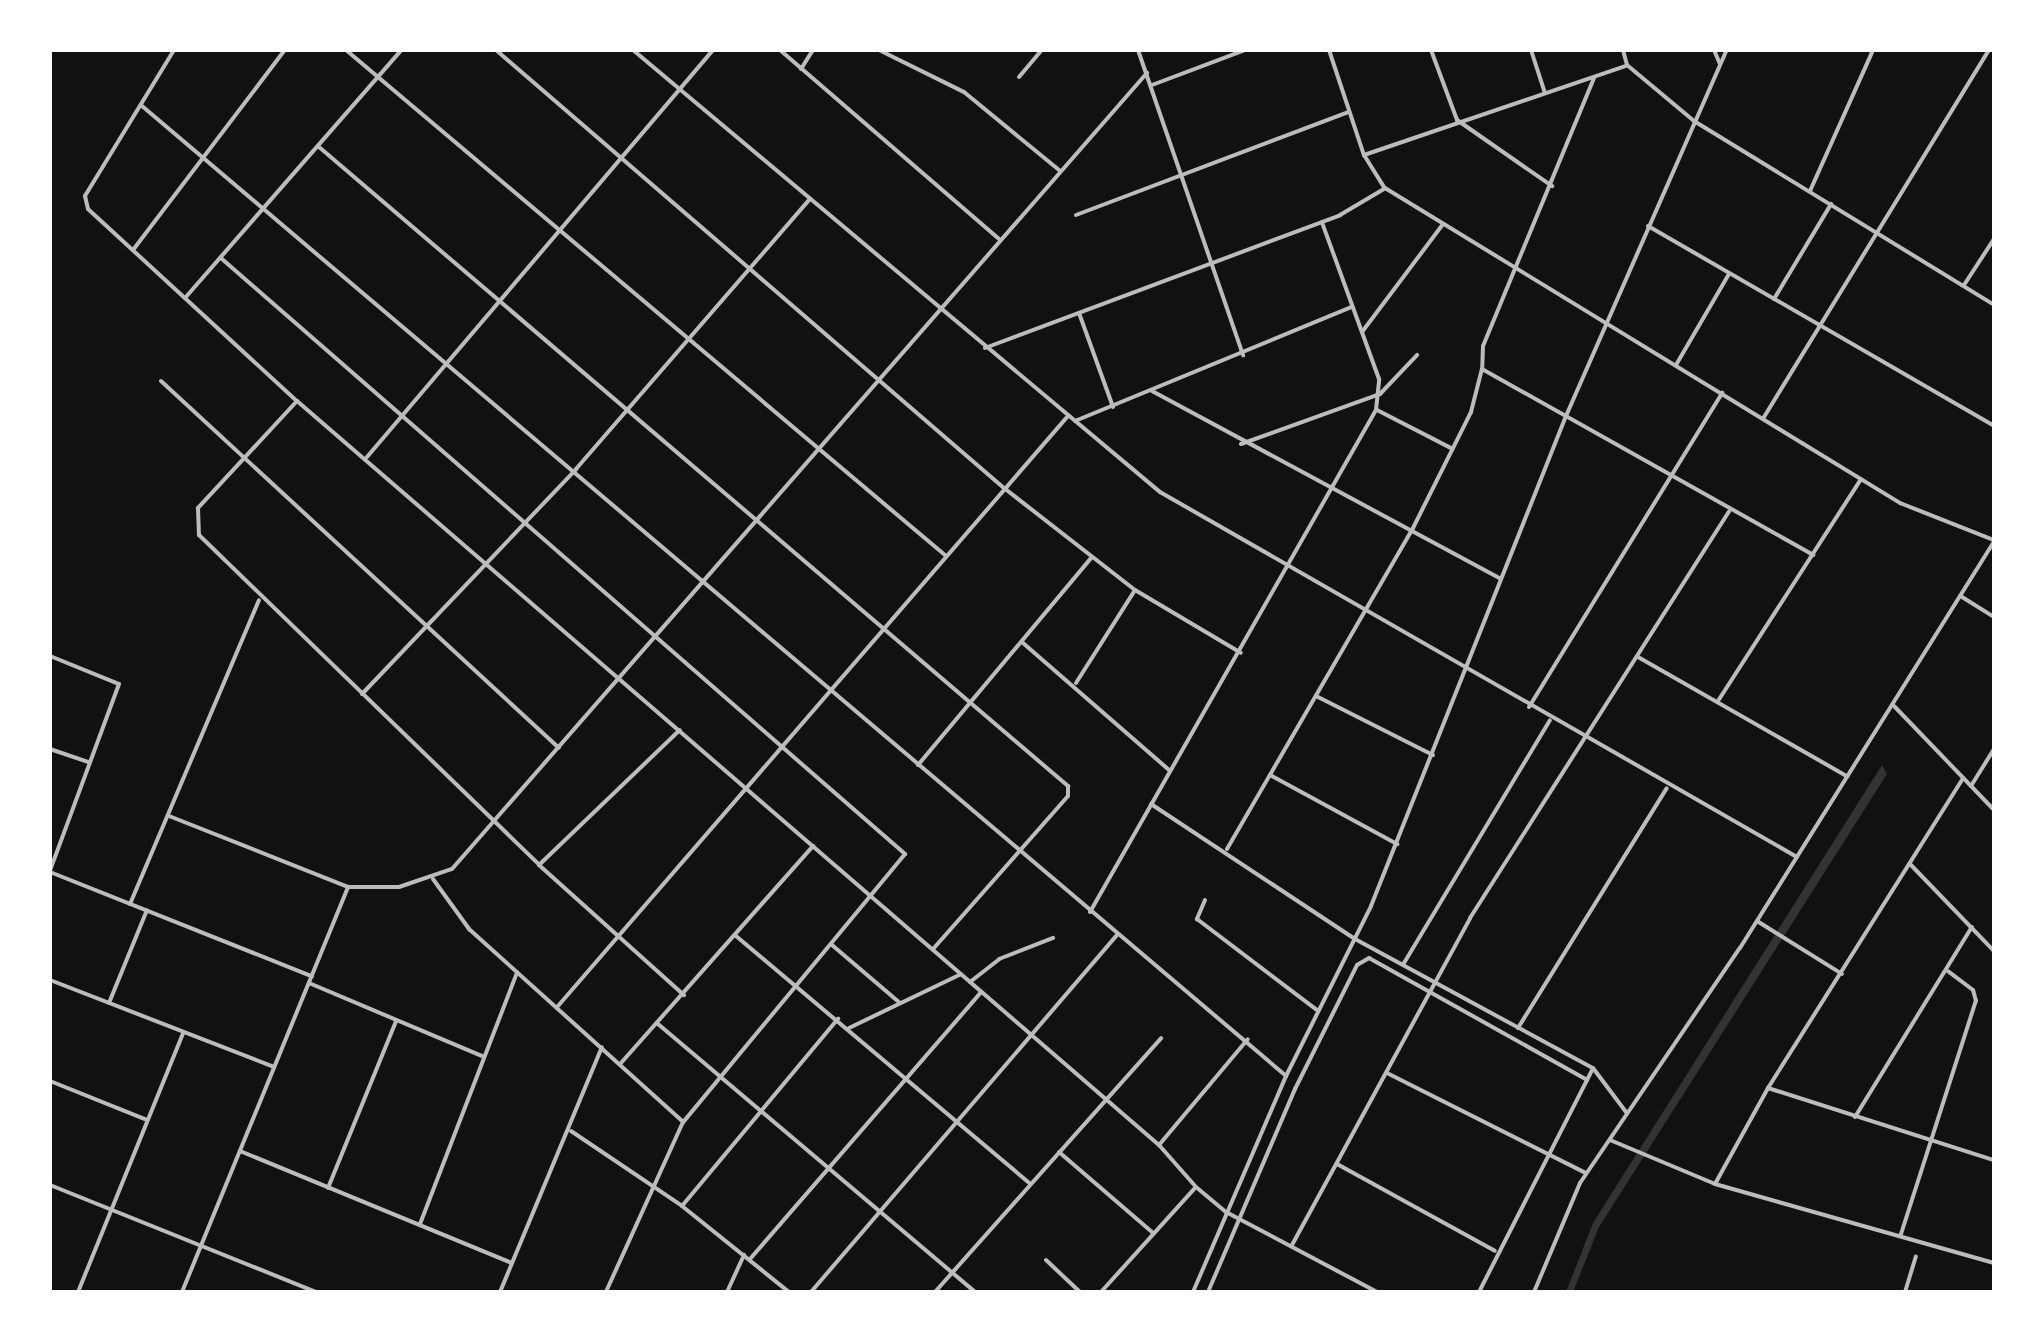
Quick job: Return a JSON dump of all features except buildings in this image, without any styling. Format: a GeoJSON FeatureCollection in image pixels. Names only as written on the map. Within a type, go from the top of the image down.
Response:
{"type":"FeatureCollection","features":[{"type":"Feature","properties":{"kind":"street"},"geometry":{"type":"LineString","coordinates":[[174,50],[83,200],[297,401],[489,561],[1159,1146],[1196,1187],[1226,1212],[1377,1292]]}},
{"type":"Feature","properties":{"kind":"street"},"geometry":{"type":"LineString","coordinates":[[133,250],[285,50]]}},
{"type":"Feature","properties":{"kind":"street"},"geometry":{"type":"LineString","coordinates":[[346,50],[688,335],[815,451],[946,556]]}},
{"type":"Feature","properties":{"kind":"street"},"geometry":{"type":"LineString","coordinates":[[185,298],[401,50]]}},
{"type":"Feature","properties":{"kind":"street"},"geometry":{"type":"LineString","coordinates":[[496,50],[1004,488],[1135,590],[1240,653]]}},
{"type":"Feature","properties":{"kind":"street"},"geometry":{"type":"LineString","coordinates":[[633,50],[1160,492],[1368,609],[1667,788],[1796,858]]}},
{"type":"Feature","properties":{"kind":"street"},"geometry":{"type":"LineString","coordinates":[[366,458],[713,50]]}},
{"type":"Feature","properties":{"kind":"street"},"geometry":{"type":"LineString","coordinates":[[780,50],[999,238]]}},
{"type":"Feature","properties":{"kind":"street"},"geometry":{"type":"LineString","coordinates":[[801,69],[812,50]]}},
{"type":"Feature","properties":{"kind":"street"},"geometry":{"type":"LineString","coordinates":[[879,50],[964,92],[1059,170]]}},
{"type":"Feature","properties":{"kind":"street"},"geometry":{"type":"LineString","coordinates":[[1138,50],[1242,355]]}},
{"type":"Feature","properties":{"kind":"street"},"geometry":{"type":"LineString","coordinates":[[1152,86],[1231,52],[1245,50]]}},
{"type":"Feature","properties":{"kind":"street"},"geometry":{"type":"LineString","coordinates":[[1329,50],[1364,155],[1385,188],[1607,320],[1861,479],[1922,514],[1994,541],[1757,921],[1586,1173],[1534,1292]]}},
{"type":"Feature","properties":{"kind":"street"},"geometry":{"type":"LineString","coordinates":[[1431,50],[1457,120],[1552,186]]}},
{"type":"Feature","properties":{"kind":"street"},"geometry":{"type":"LineString","coordinates":[[1530,50],[1546,94]]}},
{"type":"Feature","properties":{"kind":"street"},"geometry":{"type":"LineString","coordinates":[[1622,50],[1627,65],[1694,120],[1994,304]]}},
{"type":"Feature","properties":{"kind":"street"},"geometry":{"type":"LineString","coordinates":[[1714,50],[1721,66]]}},
{"type":"Feature","properties":{"kind":"street"},"geometry":{"type":"LineString","coordinates":[[1193,1292],[1286,1076],[1355,939],[1397,844],[1566,416],[1727,50]]}},
{"type":"Feature","properties":{"kind":"street"},"geometry":{"type":"LineString","coordinates":[[1810,191],[1873,50]]}},
{"type":"Feature","properties":{"kind":"street"},"geometry":{"type":"LineString","coordinates":[[1019,77],[1040,51]]}},
{"type":"Feature","properties":{"kind":"street"},"geometry":{"type":"LineString","coordinates":[[1764,418],[1876,231],[1991,51]]}},
{"type":"Feature","properties":{"kind":"street"},"geometry":{"type":"LineString","coordinates":[[1364,155],[1457,120],[1627,65]]}},
{"type":"Feature","properties":{"kind":"street"},"geometry":{"type":"LineString","coordinates":[[169,816],[348,887],[434,879],[460,861],[999,238],[1147,73]]}},
{"type":"Feature","properties":{"kind":"street"},"geometry":{"type":"LineString","coordinates":[[1227,849],[1368,609],[1453,449],[1482,369],[1483,346],[1594,78]]}},
{"type":"Feature","properties":{"kind":"street"},"geometry":{"type":"LineString","coordinates":[[142,106],[576,469],[1117,936],[1248,1039],[1286,1076]]}},
{"type":"Feature","properties":{"kind":"street"},"geometry":{"type":"LineString","coordinates":[[1076,215],[1350,112]]}},
{"type":"Feature","properties":{"kind":"street"},"geometry":{"type":"LineString","coordinates":[[318,146],[1070,789],[933,949]]}},
{"type":"Feature","properties":{"kind":"street"},"geometry":{"type":"LineString","coordinates":[[984,348],[1322,222],[1385,188]]}},
{"type":"Feature","properties":{"kind":"street"},"geometry":{"type":"LineString","coordinates":[[362,694],[576,469],[688,335],[810,199]]}},
{"type":"Feature","properties":{"kind":"street"},"geometry":{"type":"LineString","coordinates":[[1774,299],[1831,204]]}},
{"type":"Feature","properties":{"kind":"street"},"geometry":{"type":"LineString","coordinates":[[1090,912],[1376,410],[1380,394],[1322,222]]}},
{"type":"Feature","properties":{"kind":"street"},"geometry":{"type":"LineString","coordinates":[[1362,332],[1443,224]]}},
{"type":"Feature","properties":{"kind":"street"},"geometry":{"type":"LineString","coordinates":[[1648,226],[1994,426]]}},
{"type":"Feature","properties":{"kind":"street"},"geometry":{"type":"LineString","coordinates":[[1964,286],[1994,239]]}},
{"type":"Feature","properties":{"kind":"street"},"geometry":{"type":"LineString","coordinates":[[222,259],[902,850],[903,862],[683,1122],[606,1292]]}},
{"type":"Feature","properties":{"kind":"street"},"geometry":{"type":"LineString","coordinates":[[1676,364],[1730,274]]}},
{"type":"Feature","properties":{"kind":"street"},"geometry":{"type":"LineString","coordinates":[[1074,421],[1352,307]]}},
{"type":"Feature","properties":{"kind":"street"},"geometry":{"type":"LineString","coordinates":[[1079,313],[1113,407]]}},
{"type":"Feature","properties":{"kind":"street"},"geometry":{"type":"LineString","coordinates":[[1241,444],[1380,394],[1417,355]]}},
{"type":"Feature","properties":{"kind":"street"},"geometry":{"type":"LineString","coordinates":[[1482,369],[1813,554]]}},
{"type":"Feature","properties":{"kind":"street"},"geometry":{"type":"LineString","coordinates":[[160,381],[558,748]]}},
{"type":"Feature","properties":{"kind":"street"},"geometry":{"type":"LineString","coordinates":[[1152,391],[1241,444],[1333,486],[1501,579]]}},
{"type":"Feature","properties":{"kind":"street"},"geometry":{"type":"LineString","coordinates":[[1528,707],[1722,393]]}},
{"type":"Feature","properties":{"kind":"street"},"geometry":{"type":"LineString","coordinates":[[297,401],[198,508],[194,526],[260,599],[539,865],[684,995]]}},
{"type":"Feature","properties":{"kind":"street"},"geometry":{"type":"LineString","coordinates":[[1376,410],[1453,449]]}},
{"type":"Feature","properties":{"kind":"street"},"geometry":{"type":"LineString","coordinates":[[558,1006],[1068,416]]}},
{"type":"Feature","properties":{"kind":"street"},"geometry":{"type":"LineString","coordinates":[[1718,701],[1861,479]]}},
{"type":"Feature","properties":{"kind":"street"},"geometry":{"type":"LineString","coordinates":[[1292,1245],[1389,1074],[1470,918],[1586,741],[1729,510]]}},
{"type":"Feature","properties":{"kind":"street"},"geometry":{"type":"LineString","coordinates":[[918,764],[1091,558]]}},
{"type":"Feature","properties":{"kind":"street"},"geometry":{"type":"LineString","coordinates":[[1075,684],[1135,590]]}},
{"type":"Feature","properties":{"kind":"street"},"geometry":{"type":"LineString","coordinates":[[1962,597],[1994,617]]}},
{"type":"Feature","properties":{"kind":"street"},"geometry":{"type":"LineString","coordinates":[[130,904],[260,599]]}},
{"type":"Feature","properties":{"kind":"street"},"geometry":{"type":"LineString","coordinates":[[1021,642],[1075,684],[1170,771]]}},
{"type":"Feature","properties":{"kind":"street"},"geometry":{"type":"LineString","coordinates":[[50,656],[119,684],[50,872],[312,976]]}},
{"type":"Feature","properties":{"kind":"street"},"geometry":{"type":"LineString","coordinates":[[1638,656],[1848,777]]}},
{"type":"Feature","properties":{"kind":"street"},"geometry":{"type":"LineString","coordinates":[[1316,696],[1434,755]]}},
{"type":"Feature","properties":{"kind":"street"},"geometry":{"type":"LineString","coordinates":[[1894,706],[1994,810]]}},
{"type":"Feature","properties":{"kind":"street"},"geometry":{"type":"LineString","coordinates":[[1404,963],[1550,720]]}},
{"type":"Feature","properties":{"kind":"street"},"geometry":{"type":"LineString","coordinates":[[539,865],[680,730]]}},
{"type":"Feature","properties":{"kind":"street"},"geometry":{"type":"LineString","coordinates":[[50,749],[90,763]]}},
{"type":"Feature","properties":{"kind":"street"},"geometry":{"type":"LineString","coordinates":[[1971,786],[1994,749]]}},
{"type":"Feature","properties":{"kind":"street"},"geometry":{"type":"LineString","coordinates":[[1270,775],[1397,844]]}},
{"type":"Feature","properties":{"kind":"street"},"geometry":{"type":"LineString","coordinates":[[1715,1184],[1768,1088],[1963,778]]}},
{"type":"Feature","properties":{"kind":"street"},"geometry":{"type":"LineString","coordinates":[[1518,1028],[1667,788]]}},
{"type":"Feature","properties":{"kind":"street"},"geometry":{"type":"LineString","coordinates":[[1151,804],[1227,849],[1355,939],[1593,1068],[1626,1112]]}},
{"type":"Feature","properties":{"kind":"street"},"geometry":{"type":"LineString","coordinates":[[621,1063],[814,846]]}},
{"type":"Feature","properties":{"kind":"street"},"geometry":{"type":"LineString","coordinates":[[1910,864],[1994,950]]}},
{"type":"Feature","properties":{"kind":"street"},"geometry":{"type":"LineString","coordinates":[[434,879],[470,929],[683,1122]]}},
{"type":"Feature","properties":{"kind":"street"},"geometry":{"type":"LineString","coordinates":[[182,1292],[348,887]]}},
{"type":"Feature","properties":{"kind":"street"},"geometry":{"type":"LineString","coordinates":[[1206,900],[1197,919],[1318,1011]]}},
{"type":"Feature","properties":{"kind":"street"},"geometry":{"type":"LineString","coordinates":[[108,1003],[147,910]]}},
{"type":"Feature","properties":{"kind":"street"},"geometry":{"type":"LineString","coordinates":[[1757,921],[1842,974]]}},
{"type":"Feature","properties":{"kind":"street"},"geometry":{"type":"LineString","coordinates":[[1854,1116],[1948,972],[1972,927]]}},
{"type":"Feature","properties":{"kind":"street"},"geometry":{"type":"LineString","coordinates":[[736,936],[1030,1184]]}},
{"type":"Feature","properties":{"kind":"street"},"geometry":{"type":"LineString","coordinates":[[812,1292],[1117,936]]}},
{"type":"Feature","properties":{"kind":"street"},"geometry":{"type":"LineString","coordinates":[[970,982],[999,958],[1053,938]]}},
{"type":"Feature","properties":{"kind":"street"},"geometry":{"type":"LineString","coordinates":[[832,945],[900,1004]]}},
{"type":"Feature","properties":{"kind":"street"},"geometry":{"type":"LineString","coordinates":[[1208,1292],[1236,1216],[1358,965],[1369,958],[1430,996],[1587,1080]]}},
{"type":"Feature","properties":{"kind":"street"},"geometry":{"type":"LineString","coordinates":[[420,1224],[518,970]]}},
{"type":"Feature","properties":{"kind":"street"},"geometry":{"type":"LineString","coordinates":[[1901,1234],[1976,1001],[1973,990],[1948,972]]}},
{"type":"Feature","properties":{"kind":"street"},"geometry":{"type":"LineString","coordinates":[[848,1029],[962,974]]}},
{"type":"Feature","properties":{"kind":"street"},"geometry":{"type":"LineString","coordinates":[[50,980],[274,1067]]}},
{"type":"Feature","properties":{"kind":"street"},"geometry":{"type":"LineString","coordinates":[[309,984],[486,1058]]}},
{"type":"Feature","properties":{"kind":"street"},"geometry":{"type":"LineString","coordinates":[[750,1260],[981,992]]}},
{"type":"Feature","properties":{"kind":"street"},"geometry":{"type":"LineString","coordinates":[[328,1188],[397,1019]]}},
{"type":"Feature","properties":{"kind":"street"},"geometry":{"type":"LineString","coordinates":[[682,1206],[838,1019]]}},
{"type":"Feature","properties":{"kind":"street"},"geometry":{"type":"LineString","coordinates":[[658,1024],[827,1172],[975,1292]]}},
{"type":"Feature","properties":{"kind":"street"},"geometry":{"type":"LineString","coordinates":[[78,1292],[183,1034]]}},
{"type":"Feature","properties":{"kind":"street"},"geometry":{"type":"LineString","coordinates":[[935,1292],[1160,1038]]}},
{"type":"Feature","properties":{"kind":"street"},"geometry":{"type":"LineString","coordinates":[[1159,1146],[1248,1039]]}},
{"type":"Feature","properties":{"kind":"street"},"geometry":{"type":"LineString","coordinates":[[500,1292],[571,1131],[602,1046]]}},
{"type":"Feature","properties":{"kind":"street"},"geometry":{"type":"LineString","coordinates":[[1478,1292],[1593,1068]]}},
{"type":"Feature","properties":{"kind":"street"},"geometry":{"type":"LineString","coordinates":[[1389,1074],[1546,1158],[1586,1173]]}},
{"type":"Feature","properties":{"kind":"street"},"geometry":{"type":"LineString","coordinates":[[50,1080],[149,1121]]}},
{"type":"Feature","properties":{"kind":"street"},"geometry":{"type":"LineString","coordinates":[[1768,1088],[1994,1160]]}},
{"type":"Feature","properties":{"kind":"street"},"geometry":{"type":"LineString","coordinates":[[571,1131],[682,1206],[789,1292]]}},
{"type":"Feature","properties":{"kind":"street"},"geometry":{"type":"LineString","coordinates":[[1610,1140],[1646,1160],[1715,1184],[1994,1263]]}},
{"type":"Feature","properties":{"kind":"street"},"geometry":{"type":"LineString","coordinates":[[240,1151],[512,1263]]}},
{"type":"Feature","properties":{"kind":"street"},"geometry":{"type":"LineString","coordinates":[[1058,1152],[1152,1232]]}},
{"type":"Feature","properties":{"kind":"street"},"geometry":{"type":"LineString","coordinates":[[1337,1164],[1496,1251]]}},
{"type":"Feature","properties":{"kind":"street"},"geometry":{"type":"LineString","coordinates":[[50,1185],[316,1292]]}},
{"type":"Feature","properties":{"kind":"street"},"geometry":{"type":"LineString","coordinates":[[1101,1292],[1196,1187]]}},
{"type":"Feature","properties":{"kind":"street"},"geometry":{"type":"LineString","coordinates":[[728,1292],[744,1254]]}},
{"type":"Feature","properties":{"kind":"street"},"geometry":{"type":"LineString","coordinates":[[1905,1292],[1916,1258]]}},
{"type":"Feature","properties":{"kind":"street"},"geometry":{"type":"LineString","coordinates":[[1046,1260],[1080,1292]]}},
{"type":"Feature","properties":{"kind":"shaded area"},"geometry":{"type":"Polygon","coordinates":[[[1882,765],[1887,774],[1599,1227],[1573,1292],[1566,1292],[1593,1223],[1882,765]]]}}]}
